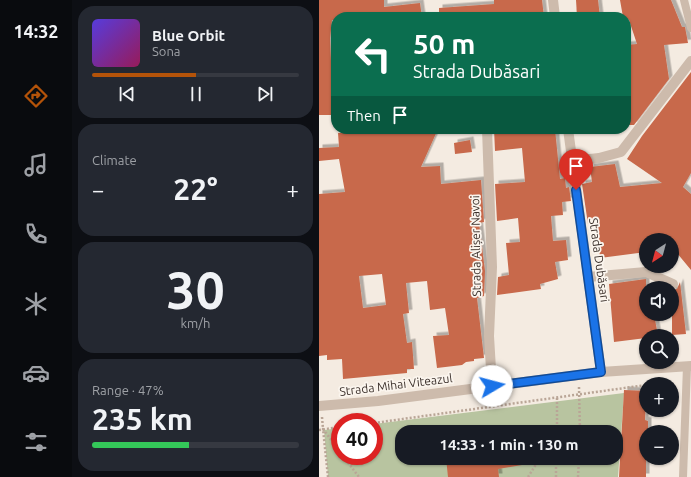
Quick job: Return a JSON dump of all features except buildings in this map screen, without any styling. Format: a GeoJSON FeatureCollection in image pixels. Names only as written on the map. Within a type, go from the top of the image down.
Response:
{"type":"FeatureCollection","features":[{"type":"Feature","properties":{"kind":"street"},"geometry":{"type":"LineString","coordinates":[[553,0],[554,12]]}},
{"type":"Feature","properties":{"kind":"street"},"geometry":{"type":"LineString","coordinates":[[572,161],[599,158],[621,152],[691,61]]}},
{"type":"Feature","properties":{"kind":"street","name":"Strada Alișer Navoi"},"geometry":{"type":"LineString","coordinates":[[487,134],[492,268],[489,336],[492,386]]}},
{"type":"Feature","properties":{"kind":"street","name":"Strada Dubăsari"},"geometry":{"type":"LineString","coordinates":[[569,134],[601,372]]}},
{"type":"Feature","properties":{"kind":"street"},"geometry":{"type":"LineString","coordinates":[[588,277],[646,272],[666,281]]}},
{"type":"Feature","properties":{"kind":"street","name":"Strada Mihai Viteazul"},"geometry":{"type":"LineString","coordinates":[[319,406],[377,401],[601,372],[689,366]]}},
{"type":"Feature","properties":{"kind":"lane"},"geometry":{"type":"LineString","coordinates":[[684,0],[691,28]]}},
{"type":"Feature","properties":{"kind":"lane"},"geometry":{"type":"LineString","coordinates":[[683,477],[689,366]]}},
{"type":"Feature","properties":{"kind":"path"},"geometry":{"type":"LineString","coordinates":[[577,375],[581,394],[580,425]]}},
{"type":"Feature","properties":{"kind":"path"},"geometry":{"type":"LineString","coordinates":[[383,422],[639,386]]}},
{"type":"Feature","properties":{"kind":"path"},"geometry":{"type":"LineString","coordinates":[[556,425],[557,398]]}},
{"type":"Feature","properties":{"kind":"path"},"geometry":{"type":"LineString","coordinates":[[319,430],[331,428]]}},
{"type":"Feature","properties":{"kind":"path"},"geometry":{"type":"LineString","coordinates":[[323,429],[331,440]]}},
{"type":"Feature","properties":{"kind":"path"},"geometry":{"type":"LineString","coordinates":[[323,429],[328,477]]}},
{"type":"Feature","properties":{"kind":"path"},"geometry":{"type":"LineString","coordinates":[[350,465],[359,477]]}},
{"type":"Feature","properties":{"kind":"path"},"geometry":{"type":"LineString","coordinates":[[528,477],[536,465]]}},
{"type":"Feature","properties":{"kind":"path"},"geometry":{"type":"LineString","coordinates":[[556,465],[556,477]]}},
{"type":"Feature","properties":{"kind":"path"},"geometry":{"type":"LineString","coordinates":[[579,465],[579,477]]}},
{"type":"Feature","properties":{"kind":"green space"},"geometry":{"type":"Polygon","coordinates":[[[624,393],[622,425],[395,425],[395,465],[619,465],[618,477],[328,477],[324,430],[331,429],[331,465],[383,465],[383,423],[624,393]]]}},
{"type":"Feature","properties":{"kind":"route"},"geometry":{"type":"LineString","coordinates":[[492,386],[601,372],[576,190]]}}]}
